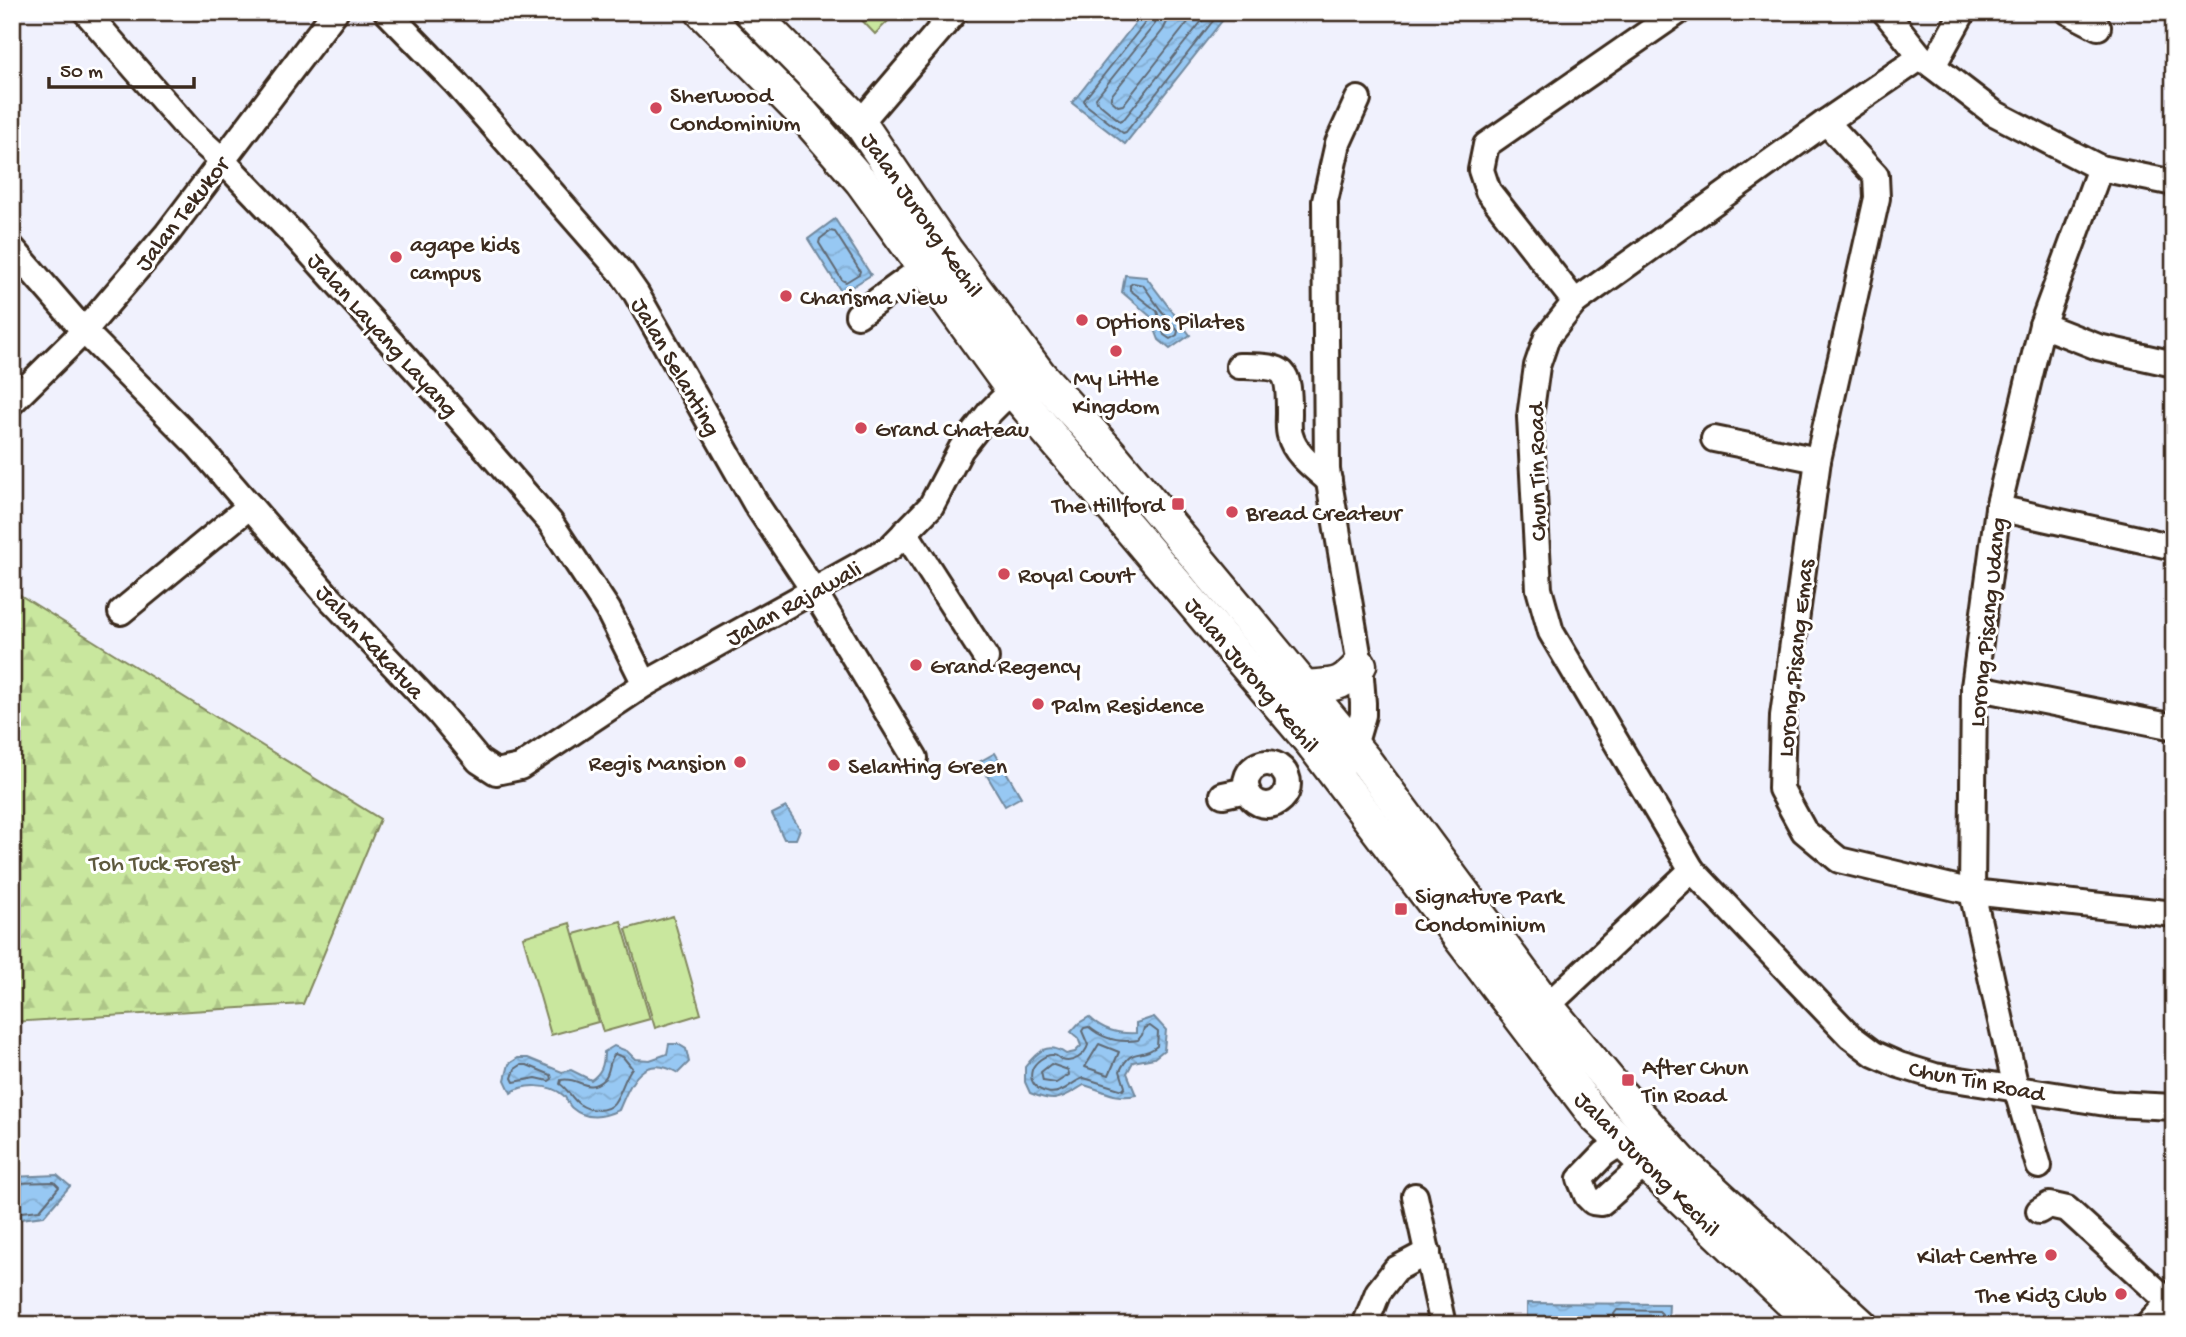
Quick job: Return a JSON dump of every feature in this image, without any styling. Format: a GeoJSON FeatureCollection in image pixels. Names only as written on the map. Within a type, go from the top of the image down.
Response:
{"type":"FeatureCollection","features":[{"type":"Feature","properties":{"kind":"main road","name":"Jalan Jurong Kechil"},"geometry":{"type":"LineString","coordinates":[[702,12],[801,113],[861,181],[1014,392],[1313,745],[1596,1117],[1815,1325]]}},
{"type":"Feature","properties":{"kind":"main road","name":"Jalan Jurong Kechil"},"geometry":{"type":"LineString","coordinates":[[751,12],[860,123],[946,250],[1040,374],[1110,453],[1305,687],[1354,748],[1547,1006],[1621,1095],[1682,1162],[1861,1325]]}},
{"type":"Feature","properties":{"kind":"main road"},"geometry":{"type":"LineString","coordinates":[[1083,475],[1086,454],[1097,449],[1110,453]]}},
{"type":"Feature","properties":{"kind":"main road"},"geometry":{"type":"LineString","coordinates":[[1305,687],[1346,680],[1360,665]]}},
{"type":"Feature","properties":{"kind":"street","name":"Jalan Layang Layang"},"geometry":{"type":"LineString","coordinates":[[86,12],[189,130],[222,160],[303,245],[550,522],[608,610],[645,684]]}},
{"type":"Feature","properties":{"kind":"street","name":"Jalan Tekukor"},"geometry":{"type":"LineString","coordinates":[[13,401],[84,331],[167,234],[335,12]]}},
{"type":"Feature","properties":{"kind":"street","name":"Jalan Selanting"},"geometry":{"type":"LineString","coordinates":[[387,12],[455,82],[622,273],[756,503],[814,591],[915,758]]}},
{"type":"Feature","properties":{"kind":"street"},"geometry":{"type":"LineString","coordinates":[[860,123],[955,12]]}},
{"type":"Feature","properties":{"kind":"street"},"geometry":{"type":"LineString","coordinates":[[1574,302],[1488,191],[1481,170],[1486,145],[1678,12]]}},
{"type":"Feature","properties":{"kind":"street"},"geometry":{"type":"LineString","coordinates":[[1885,12],[1927,61],[1994,113],[2100,168],[2174,183]]}},
{"type":"Feature","properties":{"kind":"street"},"geometry":{"type":"LineString","coordinates":[[1927,61],[1963,12]]}},
{"type":"Feature","properties":{"kind":"street"},"geometry":{"type":"LineString","coordinates":[[2069,12],[2098,27]]}},
{"type":"Feature","properties":{"kind":"street","name":"Chun Tin Road"},"geometry":{"type":"LineString","coordinates":[[1927,61],[1826,122],[1574,302],[1547,337],[1537,366],[1531,417],[1539,589],[1551,632],[1692,870],[1850,1036],[1874,1054],[1935,1076],[2112,1104],[2174,1107]]}},
{"type":"Feature","properties":{"kind":"street","name":"Jalan Jurong Kechil"},"geometry":{"type":"LineString","coordinates":[[1354,748],[1363,715],[1360,665],[1326,470],[1325,201],[1338,143],[1358,99]]}},
{"type":"Feature","properties":{"kind":"street","name":"Lorong Pisang Emas"},"geometry":{"type":"LineString","coordinates":[[1826,122],[1877,176],[1877,198],[1818,460],[1783,716],[1781,789],[1804,831],[1839,860],[1972,892],[2174,914]]}},
{"type":"Feature","properties":{"kind":"street","name":"Lorong Pisang Udang"},"geometry":{"type":"LineString","coordinates":[[2039,1166],[2016,1088],[1972,892],[1974,687],[1998,508],[2042,325],[2100,168]]}},
{"type":"Feature","properties":{"kind":"street","name":"Jalan Kakatua"},"geometry":{"type":"LineString","coordinates":[[12,248],[84,331],[198,446],[326,594],[439,713],[479,761],[496,772]]}},
{"type":"Feature","properties":{"kind":"street"},"geometry":{"type":"LineString","coordinates":[[858,315],[924,267]]}},
{"type":"Feature","properties":{"kind":"street"},"geometry":{"type":"LineString","coordinates":[[2042,325],[2098,346],[2174,364]]}},
{"type":"Feature","properties":{"kind":"street"},"geometry":{"type":"LineString","coordinates":[[1239,366],[1276,366],[1284,372],[1289,386],[1290,436],[1304,460],[1329,481]]}},
{"type":"Feature","properties":{"kind":"street","name":"Jalan Rajawali"},"geometry":{"type":"LineString","coordinates":[[496,772],[520,766],[645,684],[890,548],[931,506],[961,449],[990,412],[1040,374]]}},
{"type":"Feature","properties":{"kind":"street"},"geometry":{"type":"LineString","coordinates":[[1714,439],[1818,460]]}},
{"type":"Feature","properties":{"kind":"street"},"geometry":{"type":"LineString","coordinates":[[121,612],[250,506]]}},
{"type":"Feature","properties":{"kind":"street"},"geometry":{"type":"LineString","coordinates":[[1998,508],[2174,547]]}},
{"type":"Feature","properties":{"kind":"street"},"geometry":{"type":"LineString","coordinates":[[905,533],[986,658]]}},
{"type":"Feature","properties":{"kind":"street"},"geometry":{"type":"LineString","coordinates":[[1974,687],[2174,727]]}},
{"type":"Feature","properties":{"kind":"street"},"geometry":{"type":"LineString","coordinates":[[1277,765],[1313,745]]}},
{"type":"Feature","properties":{"kind":"street"},"geometry":{"type":"LineString","coordinates":[[1338,778],[1348,765],[1354,748]]}},
{"type":"Feature","properties":{"kind":"street"},"geometry":{"type":"LineString","coordinates":[[1261,764],[1277,765],[1284,770],[1288,778],[1286,794],[1281,800],[1265,805],[1257,803],[1247,790],[1249,774],[1261,764]]}},
{"type":"Feature","properties":{"kind":"street"},"geometry":{"type":"LineString","coordinates":[[1223,795],[1247,790]]}},
{"type":"Feature","properties":{"kind":"street"},"geometry":{"type":"LineString","coordinates":[[1547,1006],[1692,870]]}},
{"type":"Feature","properties":{"kind":"street"},"geometry":{"type":"LineString","coordinates":[[1622,1142],[1604,1154],[1580,1179],[1587,1196],[1593,1202],[1601,1203],[1645,1164]]}},
{"type":"Feature","properties":{"kind":"street"},"geometry":{"type":"LineString","coordinates":[[1415,1196],[1443,1325]]}},
{"type":"Feature","properties":{"kind":"street"},"geometry":{"type":"LineString","coordinates":[[2039,1211],[2049,1205],[2067,1209],[2171,1305],[2148,1325]]}},
{"type":"Feature","properties":{"kind":"street"},"geometry":{"type":"LineString","coordinates":[[1364,1325],[1378,1292],[1396,1269],[1428,1252]]}},
{"type":"Feature","properties":{"kind":"green space"},"geometry":{"type":"Polygon","coordinates":[[[854,12],[897,12],[875,34],[854,12]]]}},
{"type":"Feature","properties":{"kind":"green space"},"geometry":{"type":"Polygon","coordinates":[[[2174,489],[2174,530],[2165,528],[2174,489]]]}},
{"type":"Feature","properties":{"kind":"green space","name":"Toh Tuck Forest"},"geometry":{"type":"Polygon","coordinates":[[[12,590],[380,819],[303,1004],[12,1022],[12,590]]]}},
{"type":"Feature","properties":{"kind":"green space"},"geometry":{"type":"Polygon","coordinates":[[[673,916],[701,1014],[655,1028],[626,929],[673,916]]]}},
{"type":"Feature","properties":{"kind":"green space"},"geometry":{"type":"Polygon","coordinates":[[[621,921],[650,1019],[603,1032],[574,934],[621,921]]]}},
{"type":"Feature","properties":{"kind":"green space"},"geometry":{"type":"Polygon","coordinates":[[[570,923],[598,1022],[551,1035],[523,937],[570,923]]]}},
{"type":"Feature","properties":{"kind":"green space"},"geometry":{"type":"Polygon","coordinates":[[[779,1316],[847,1316],[847,1325],[779,1325],[779,1316]]]}},
{"type":"Feature","properties":{"kind":"water"},"geometry":{"type":"Polygon","coordinates":[[[1144,12],[1229,12],[1125,144],[1072,103],[1144,12]]]}},
{"type":"Feature","properties":{"kind":"water"},"geometry":{"type":"Polygon","coordinates":[[[835,219],[871,275],[842,293],[808,239],[835,219]]]}},
{"type":"Feature","properties":{"kind":"water"},"geometry":{"type":"Polygon","coordinates":[[[1125,275],[1146,277],[1190,335],[1170,349],[1159,340],[1150,316],[1122,292],[1125,275]]]}},
{"type":"Feature","properties":{"kind":"water"},"geometry":{"type":"Polygon","coordinates":[[[995,753],[1021,797],[1005,806],[979,762],[995,753]]]}},
{"type":"Feature","properties":{"kind":"water"},"geometry":{"type":"Polygon","coordinates":[[[786,807],[800,829],[796,839],[784,839],[772,814],[786,807]]]}},
{"type":"Feature","properties":{"kind":"water"},"geometry":{"type":"Polygon","coordinates":[[[1089,1017],[1116,1032],[1136,1033],[1136,1023],[1154,1017],[1166,1030],[1164,1050],[1154,1058],[1133,1062],[1127,1073],[1136,1095],[1116,1095],[1084,1085],[1053,1099],[1030,1093],[1025,1082],[1025,1067],[1038,1053],[1048,1048],[1066,1054],[1075,1052],[1081,1046],[1078,1038],[1071,1032],[1089,1017]]]}},
{"type":"Feature","properties":{"kind":"water"},"geometry":{"type":"Polygon","coordinates":[[[669,1044],[678,1044],[686,1049],[689,1062],[678,1073],[656,1066],[647,1068],[628,1089],[619,1110],[601,1116],[583,1115],[571,1107],[558,1091],[544,1087],[529,1086],[511,1093],[505,1080],[509,1064],[518,1058],[528,1058],[562,1072],[571,1070],[591,1080],[601,1069],[604,1052],[614,1046],[627,1051],[635,1059],[650,1060],[667,1054],[669,1044]]]}},
{"type":"Feature","properties":{"kind":"water"},"geometry":{"type":"Polygon","coordinates":[[[57,1175],[70,1186],[44,1216],[12,1220],[12,1177],[57,1175]]]}},
{"type":"Feature","properties":{"kind":"water"},"geometry":{"type":"Polygon","coordinates":[[[1527,1303],[1669,1304],[1668,1325],[1610,1325],[1609,1320],[1527,1319],[1527,1303]]]}},
{"type":"Feature","properties":{"kind":"place","name":"Sherwood Condominium"},"geometry":{"type":"Point","coordinates":[656,108]}},
{"type":"Feature","properties":{"kind":"place","name":"agape kids campus"},"geometry":{"type":"Point","coordinates":[396,257]}},
{"type":"Feature","properties":{"kind":"place","name":"Charisma View"},"geometry":{"type":"Point","coordinates":[786,296]}},
{"type":"Feature","properties":{"kind":"place","name":"Options Pilates"},"geometry":{"type":"Point","coordinates":[1082,320]}},
{"type":"Feature","properties":{"kind":"place","name":"My Little Kingdom"},"geometry":{"type":"Point","coordinates":[1116,351]}},
{"type":"Feature","properties":{"kind":"place","name":"Grand Chateau"},"geometry":{"type":"Point","coordinates":[861,428]}},
{"type":"Feature","properties":{"kind":"place","name":"The Hillford"},"geometry":{"type":"Point","coordinates":[1178,504]}},
{"type":"Feature","properties":{"kind":"place","name":"Bread Createur"},"geometry":{"type":"Point","coordinates":[1232,512]}},
{"type":"Feature","properties":{"kind":"place","name":"Royal Court"},"geometry":{"type":"Point","coordinates":[1004,574]}},
{"type":"Feature","properties":{"kind":"place","name":"Grand Regency"},"geometry":{"type":"Point","coordinates":[916,665]}},
{"type":"Feature","properties":{"kind":"place","name":"Palm Residence"},"geometry":{"type":"Point","coordinates":[1038,704]}},
{"type":"Feature","properties":{"kind":"place","name":"Regis Mansion"},"geometry":{"type":"Point","coordinates":[740,762]}},
{"type":"Feature","properties":{"kind":"place","name":"Selanting Green"},"geometry":{"type":"Point","coordinates":[834,765]}},
{"type":"Feature","properties":{"kind":"place","name":"Signature Park Condominium"},"geometry":{"type":"Point","coordinates":[1401,909]}},
{"type":"Feature","properties":{"kind":"place","name":"After Chun Tin Road"},"geometry":{"type":"Point","coordinates":[1628,1080]}},
{"type":"Feature","properties":{"kind":"place","name":"Kilat Centre"},"geometry":{"type":"Point","coordinates":[2051,1255]}},
{"type":"Feature","properties":{"kind":"place","name":"The Kidz Club"},"geometry":{"type":"Point","coordinates":[2121,1294]}}]}
